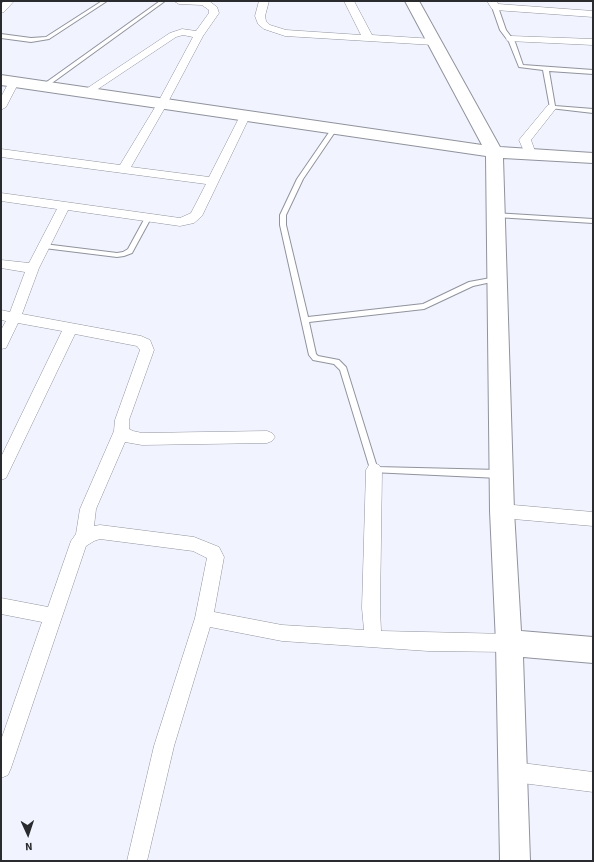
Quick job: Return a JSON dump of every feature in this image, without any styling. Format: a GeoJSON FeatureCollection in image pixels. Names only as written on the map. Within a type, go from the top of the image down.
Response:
{"type":"FeatureCollection","features":[{"type":"Feature","properties":{"kind":"street"},"geometry":{"type":"LineString","coordinates":[[123,170],[162,104],[198,36],[214,13],[214,9],[204,2],[179,1]]}},
{"type":"Feature","properties":{"kind":"street"},"geometry":{"type":"LineString","coordinates":[[264,1],[260,16],[261,22],[267,27],[285,33],[434,42]]}},
{"type":"Feature","properties":{"kind":"street"},"geometry":{"type":"LineString","coordinates":[[349,1],[368,38]]}},
{"type":"Feature","properties":{"kind":"street"},"geometry":{"type":"LineString","coordinates":[[412,1],[494,152],[502,512],[514,772],[514,861]]}},
{"type":"Feature","properties":{"kind":"street"},"geometry":{"type":"LineString","coordinates":[[494,4],[593,14]]}},
{"type":"Feature","properties":{"kind":"street"},"geometry":{"type":"LineString","coordinates":[[88,91],[173,35],[182,32],[192,33],[198,36]]}},
{"type":"Feature","properties":{"kind":"street"},"geometry":{"type":"LineString","coordinates":[[511,39],[593,42]]}},
{"type":"Feature","properties":{"kind":"street"},"geometry":{"type":"LineString","coordinates":[[1,107],[7,81],[43,87],[88,91],[162,104],[494,152],[593,158]]}},
{"type":"Feature","properties":{"kind":"street"},"geometry":{"type":"LineString","coordinates":[[530,154],[525,140],[552,107]]}},
{"type":"Feature","properties":{"kind":"street"},"geometry":{"type":"LineString","coordinates":[[1,197],[180,222],[190,220],[196,216],[245,116]]}},
{"type":"Feature","properties":{"kind":"street"},"geometry":{"type":"LineString","coordinates":[[1,153],[212,182]]}},
{"type":"Feature","properties":{"kind":"street"},"geometry":{"type":"LineString","coordinates":[[1,344],[7,316],[64,207]]}},
{"type":"Feature","properties":{"kind":"street"},"geometry":{"type":"LineString","coordinates":[[1,264],[33,268]]}},
{"type":"Feature","properties":{"kind":"street"},"geometry":{"type":"LineString","coordinates":[[1,768],[75,551],[84,537],[88,509],[122,431],[122,420],[146,350],[145,344],[141,341],[70,329],[7,316]]}},
{"type":"Feature","properties":{"kind":"street"},"geometry":{"type":"LineString","coordinates":[[1,473],[70,329]]}},
{"type":"Feature","properties":{"kind":"street"},"geometry":{"type":"LineString","coordinates":[[122,431],[129,437],[142,439],[267,437]]}},
{"type":"Feature","properties":{"kind":"street"},"geometry":{"type":"LineString","coordinates":[[373,639],[371,608],[374,470]]}},
{"type":"Feature","properties":{"kind":"street"},"geometry":{"type":"LineString","coordinates":[[502,512],[593,519]]}},
{"type":"Feature","properties":{"kind":"street"},"geometry":{"type":"LineString","coordinates":[[84,537],[100,532],[194,544],[213,552],[217,562],[204,618],[164,746],[137,861]]}},
{"type":"Feature","properties":{"kind":"street"},"geometry":{"type":"LineString","coordinates":[[1,606],[53,616]]}},
{"type":"Feature","properties":{"kind":"street"},"geometry":{"type":"LineString","coordinates":[[204,618],[282,633],[428,642],[509,642],[593,650]]}},
{"type":"Feature","properties":{"kind":"street"},"geometry":{"type":"LineString","coordinates":[[514,772],[593,782]]}},
{"type":"Feature","properties":{"kind":"lane"},"geometry":{"type":"LineString","coordinates":[[1,36],[32,40],[47,38],[105,1]]}},
{"type":"Feature","properties":{"kind":"lane"},"geometry":{"type":"LineString","coordinates":[[43,87],[163,1]]}},
{"type":"Feature","properties":{"kind":"lane"},"geometry":{"type":"LineString","coordinates":[[494,4],[503,30],[511,39],[521,66],[593,72]]}},
{"type":"Feature","properties":{"kind":"lane"},"geometry":{"type":"LineString","coordinates":[[546,69],[552,107],[593,112]]}},
{"type":"Feature","properties":{"kind":"lane"},"geometry":{"type":"LineString","coordinates":[[334,129],[300,178],[283,215],[283,225],[313,355],[316,358],[336,362],[343,369],[374,470],[502,474]]}},
{"type":"Feature","properties":{"kind":"lane"},"geometry":{"type":"LineString","coordinates":[[496,215],[593,221]]}},
{"type":"Feature","properties":{"kind":"lane"},"geometry":{"type":"LineString","coordinates":[[44,246],[116,255],[124,254],[130,251],[148,218]]}},
{"type":"Feature","properties":{"kind":"lane"},"geometry":{"type":"LineString","coordinates":[[304,320],[424,306],[471,284],[497,279]]}}]}
